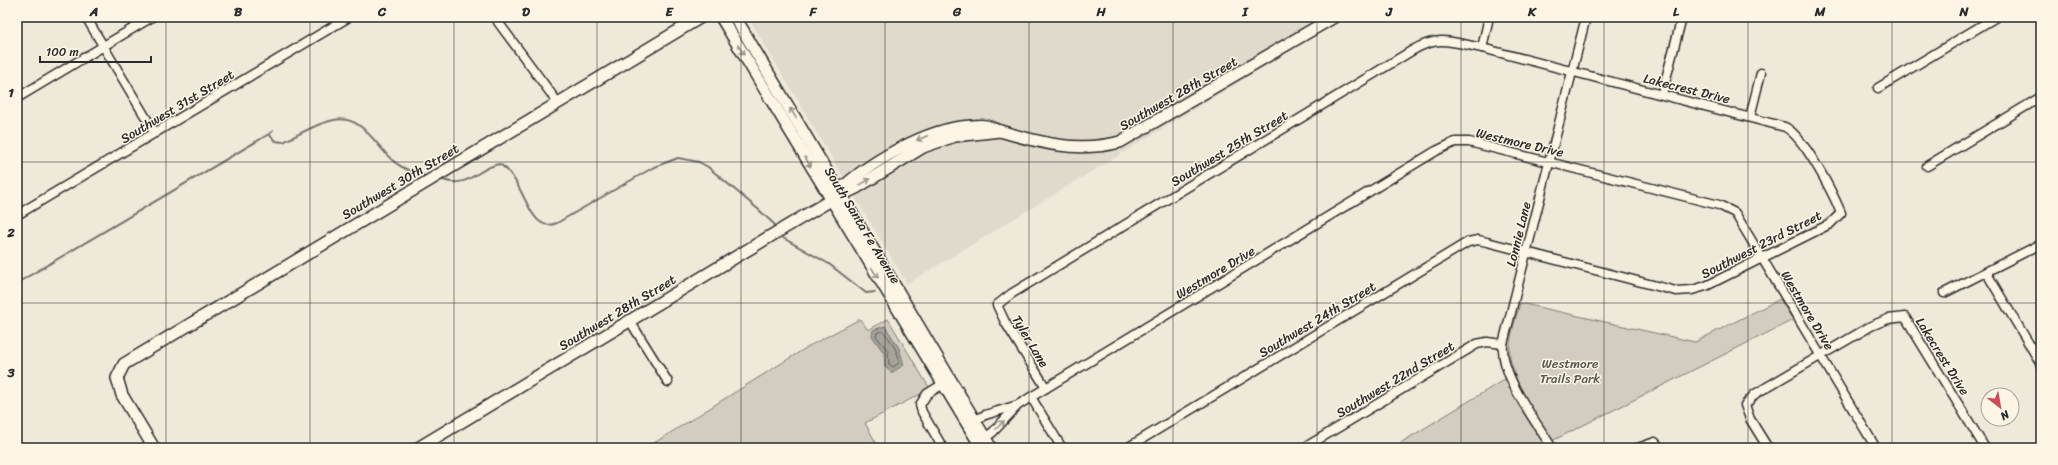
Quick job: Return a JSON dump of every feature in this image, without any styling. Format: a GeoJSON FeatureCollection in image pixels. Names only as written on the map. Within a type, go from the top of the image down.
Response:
{"type":"FeatureCollection","features":[{"type":"Feature","properties":{"kind":"street"},"geometry":{"type":"LineString","coordinates":[[86,17],[155,133]]}},
{"type":"Feature","properties":{"kind":"street"},"geometry":{"type":"LineString","coordinates":[[17,98],[152,17]]}},
{"type":"Feature","properties":{"kind":"street","name":"Southwest 31st Street"},"geometry":{"type":"LineString","coordinates":[[17,215],[349,17]]}},
{"type":"Feature","properties":{"kind":"street","name":"Southwest 30th Street"},"geometry":{"type":"LineString","coordinates":[[154,448],[119,390],[117,383],[118,374],[124,364],[701,17]]}},
{"type":"Feature","properties":{"kind":"street","name":"South Santa Fe Avenue"},"geometry":{"type":"LineString","coordinates":[[721,17],[943,384],[971,422]]}},
{"type":"Feature","properties":{"kind":"street","name":"South Santa Fe Avenue"},"geometry":{"type":"LineString","coordinates":[[735,17],[840,193],[982,443],[991,448]]}},
{"type":"Feature","properties":{"kind":"street","name":"Southwest 28th Street"},"geometry":{"type":"LineString","coordinates":[[418,448],[831,200],[840,193],[849,181],[910,143],[946,129],[985,125],[1000,131],[1072,148],[1090,148],[1120,142],[1135,135],[1334,17]]}},
{"type":"Feature","properties":{"kind":"street"},"geometry":{"type":"LineString","coordinates":[[1482,48],[1489,17]]}},
{"type":"Feature","properties":{"kind":"street","name":"Lonnie Lane"},"geometry":{"type":"LineString","coordinates":[[1552,448],[1508,374],[1503,359],[1503,344],[1586,17]]}},
{"type":"Feature","properties":{"kind":"street"},"geometry":{"type":"LineString","coordinates":[[1662,94],[1682,17]]}},
{"type":"Feature","properties":{"kind":"street"},"geometry":{"type":"LineString","coordinates":[[1878,88],[1996,17]]}},
{"type":"Feature","properties":{"kind":"street"},"geometry":{"type":"LineString","coordinates":[[498,22],[558,103]]}},
{"type":"Feature","properties":{"kind":"street","name":"Southwest 25th Street"},"geometry":{"type":"LineString","coordinates":[[997,304],[1011,294],[1422,45],[1441,40],[1482,48]]}},
{"type":"Feature","properties":{"kind":"street","name":"Lakecrest Drive"},"geometry":{"type":"LineString","coordinates":[[1482,48],[1785,127],[1797,136],[1836,199],[1841,213]]}},
{"type":"Feature","properties":{"kind":"street"},"geometry":{"type":"LineString","coordinates":[[1750,117],[1761,73]]}},
{"type":"Feature","properties":{"kind":"street"},"geometry":{"type":"LineString","coordinates":[[1926,166],[2041,97]]}},
{"type":"Feature","properties":{"kind":"street","name":"Westmore Drive"},"geometry":{"type":"LineString","coordinates":[[971,422],[985,415],[1018,405],[1448,145],[1455,142],[1469,142],[1549,161],[1728,208],[1735,213],[1742,221],[1762,258],[1876,448]]}},
{"type":"Feature","properties":{"kind":"street","name":"Southwest 23rd Street"},"geometry":{"type":"LineString","coordinates":[[1526,252],[1676,291],[1692,290],[1706,286],[1830,224],[1841,213]]}},
{"type":"Feature","properties":{"kind":"street","name":"Southwest 24th Street"},"geometry":{"type":"LineString","coordinates":[[1128,448],[1462,245],[1478,240],[1526,252]]}},
{"type":"Feature","properties":{"kind":"street"},"geometry":{"type":"LineString","coordinates":[[1944,293],[2041,244]]}},
{"type":"Feature","properties":{"kind":"street"},"geometry":{"type":"LineString","coordinates":[[1986,272],[2041,364]]}},
{"type":"Feature","properties":{"kind":"street","name":"Tyler Lane"},"geometry":{"type":"LineString","coordinates":[[997,304],[1005,322],[1046,388]]}},
{"type":"Feature","properties":{"kind":"street","name":"Lakecrest Drive"},"geometry":{"type":"LineString","coordinates":[[1821,355],[1871,326],[1888,319],[1904,317],[1985,448]]}},
{"type":"Feature","properties":{"kind":"street"},"geometry":{"type":"LineString","coordinates":[[630,321],[668,382]]}},
{"type":"Feature","properties":{"kind":"street","name":"Southwest 22nd Street"},"geometry":{"type":"LineString","coordinates":[[1304,448],[1476,344],[1487,342],[1503,344]]}},
{"type":"Feature","properties":{"kind":"street"},"geometry":{"type":"LineString","coordinates":[[1768,448],[1750,419],[1745,405],[1755,394],[1821,355]]}},
{"type":"Feature","properties":{"kind":"street"},"geometry":{"type":"LineString","coordinates":[[943,384],[927,394],[920,405],[922,412],[944,448]]}},
{"type":"Feature","properties":{"kind":"street"},"geometry":{"type":"LineString","coordinates":[[1031,397],[1062,448]]}},
{"type":"Feature","properties":{"kind":"street","name":"Westmore Drive"},"geometry":{"type":"LineString","coordinates":[[982,443],[1018,405]]}},
{"type":"Feature","properties":{"kind":"street"},"geometry":{"type":"LineString","coordinates":[[1638,448],[1657,445]]}},
{"type":"Feature","properties":{"kind":"shaded area"},"geometry":{"type":"Polygon","coordinates":[[[748,17],[1346,17],[907,284],[748,17]]]}},
{"type":"Feature","properties":{"kind":"green space","name":"Westmore Trails Park"},"geometry":{"type":"Polygon","coordinates":[[[1780,299],[1793,320],[1538,448],[1392,448],[1515,373],[1510,356],[1510,347],[1520,303],[1695,342],[1780,299]]]}},
{"type":"Feature","properties":{"kind":"green space"},"geometry":{"type":"Polygon","coordinates":[[[860,319],[868,330],[888,319],[930,389],[865,423],[879,448],[646,448],[809,346],[860,319]]]}},
{"type":"Feature","properties":{"kind":"water"},"geometry":{"type":"Polygon","coordinates":[[[885,326],[899,348],[904,365],[891,373],[885,366],[884,353],[872,336],[873,330],[885,326]]]}},
{"type":"Feature","properties":{"kind":"waterway"},"geometry":{"type":"LineString","coordinates":[[273,131],[269,134],[275,141],[283,142],[314,126],[327,122],[344,119],[352,121],[367,132],[395,163],[407,170],[425,176]]}},
{"type":"Feature","properties":{"kind":"waterway"},"geometry":{"type":"LineString","coordinates":[[17,283],[269,134]]}},
{"type":"Feature","properties":{"kind":"waterway"},"geometry":{"type":"LineString","coordinates":[[443,180],[460,182],[491,166],[499,164],[512,176],[537,219],[544,224],[550,225],[557,223],[654,167],[678,158],[699,162],[708,167],[776,226]]}},
{"type":"Feature","properties":{"kind":"waterway"},"geometry":{"type":"LineString","coordinates":[[783,238],[829,264],[866,293],[875,292]]}}]}
